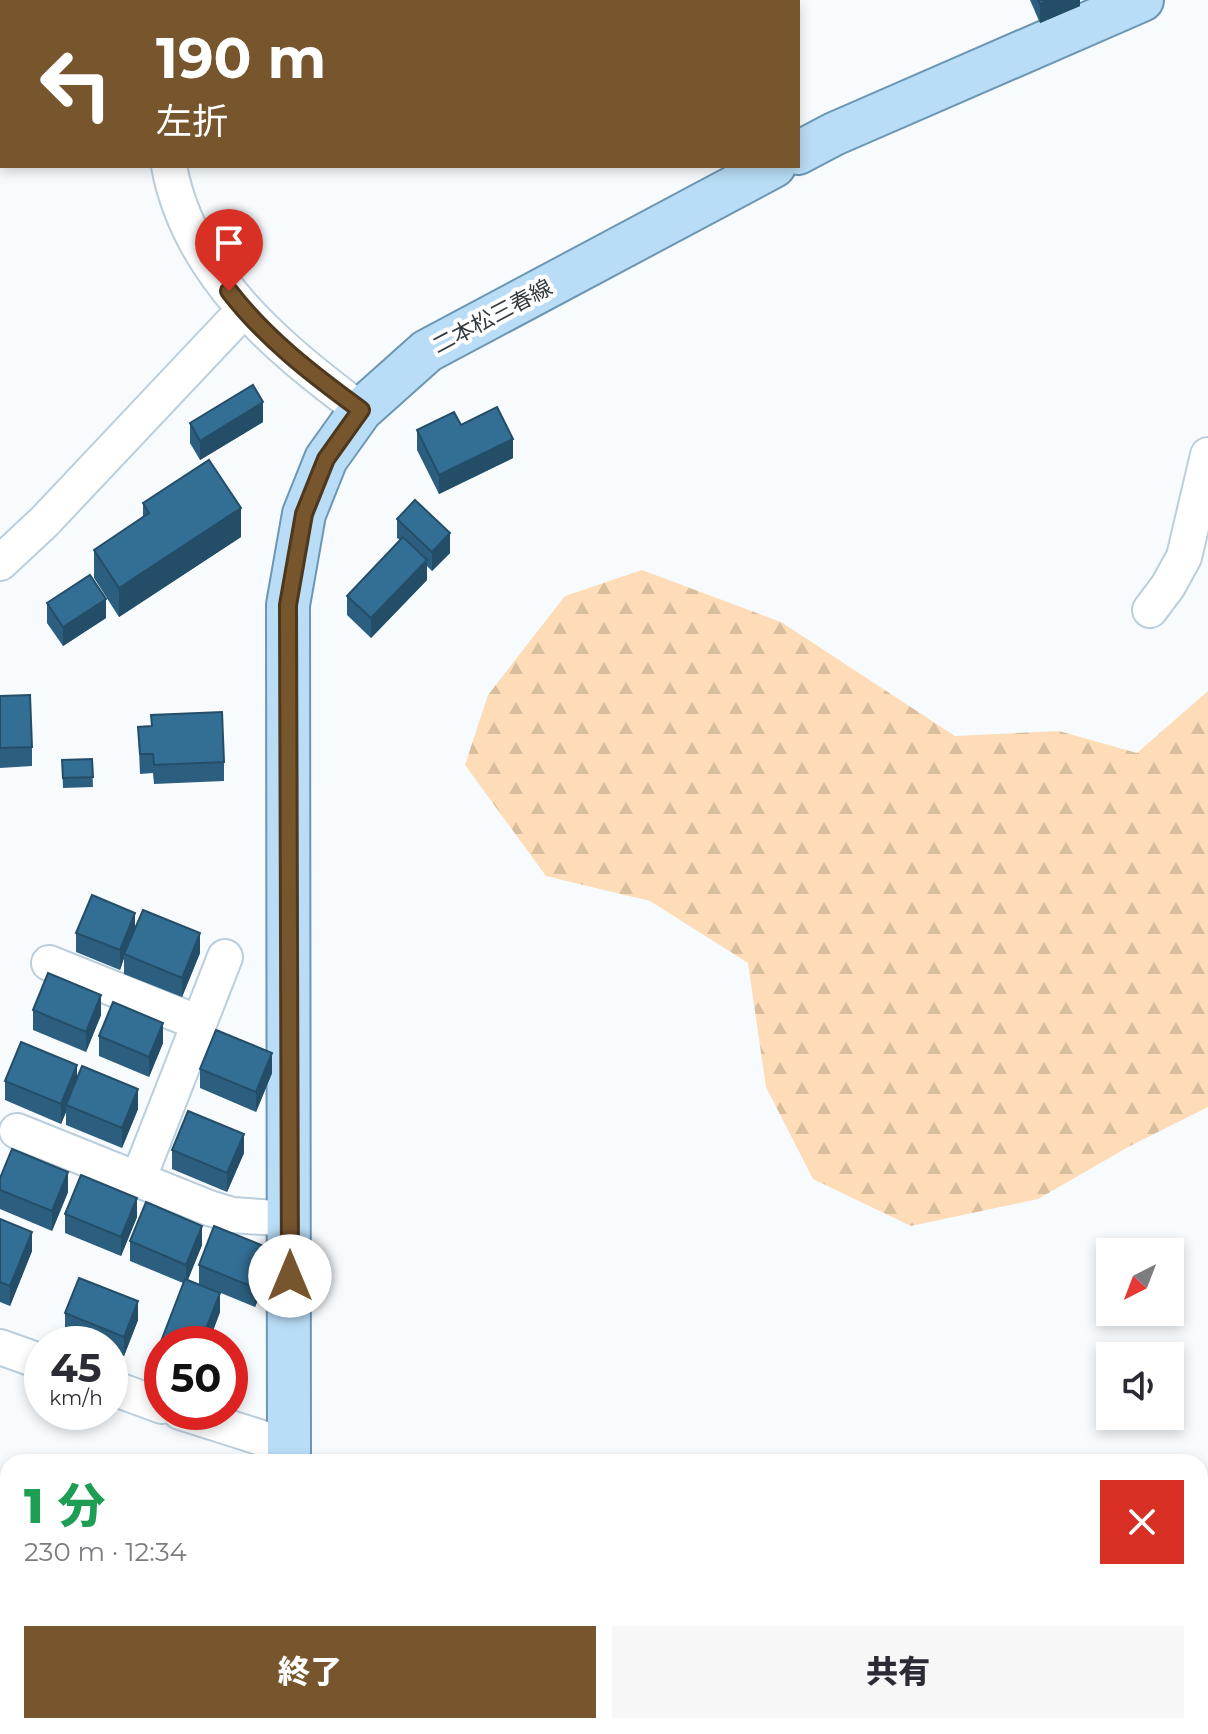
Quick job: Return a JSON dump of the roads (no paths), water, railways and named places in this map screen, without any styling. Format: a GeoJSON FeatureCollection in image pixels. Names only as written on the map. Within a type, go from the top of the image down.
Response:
{"type":"FeatureCollection","features":[{"type":"Feature","properties":{"kind":"main road"},"geometry":{"type":"LineString","coordinates":[[800,152],[834,134],[1142,0]]}},
{"type":"Feature","properties":{"kind":"main road","name":"二本松三春線"},"geometry":{"type":"LineString","coordinates":[[290,1454],[288,605],[304,514],[326,459],[361,410],[427,351],[770,168]]}},
{"type":"Feature","properties":{"kind":"street"},"geometry":{"type":"LineString","coordinates":[[170,168],[182,216],[215,271],[244,310],[316,377],[361,410]]}},
{"type":"Feature","properties":{"kind":"street"},"geometry":{"type":"LineString","coordinates":[[0,563],[44,522],[244,310]]}},
{"type":"Feature","properties":{"kind":"street"},"geometry":{"type":"LineString","coordinates":[[1150,610],[1184,557],[1208,455]]}},
{"type":"Feature","properties":{"kind":"street"},"geometry":{"type":"LineString","coordinates":[[138,1180],[225,957]]}},
{"type":"Feature","properties":{"kind":"street"},"geometry":{"type":"LineString","coordinates":[[49,963],[199,1023]]}},
{"type":"Feature","properties":{"kind":"street"},"geometry":{"type":"LineString","coordinates":[[17,1131],[232,1215],[290,1219]]}},
{"type":"Feature","properties":{"kind":"street"},"geometry":{"type":"LineString","coordinates":[[0,1347],[24,1356]]}},
{"type":"Feature","properties":{"kind":"street"},"geometry":{"type":"LineString","coordinates":[[227,1430],[290,1454]]}}]}
